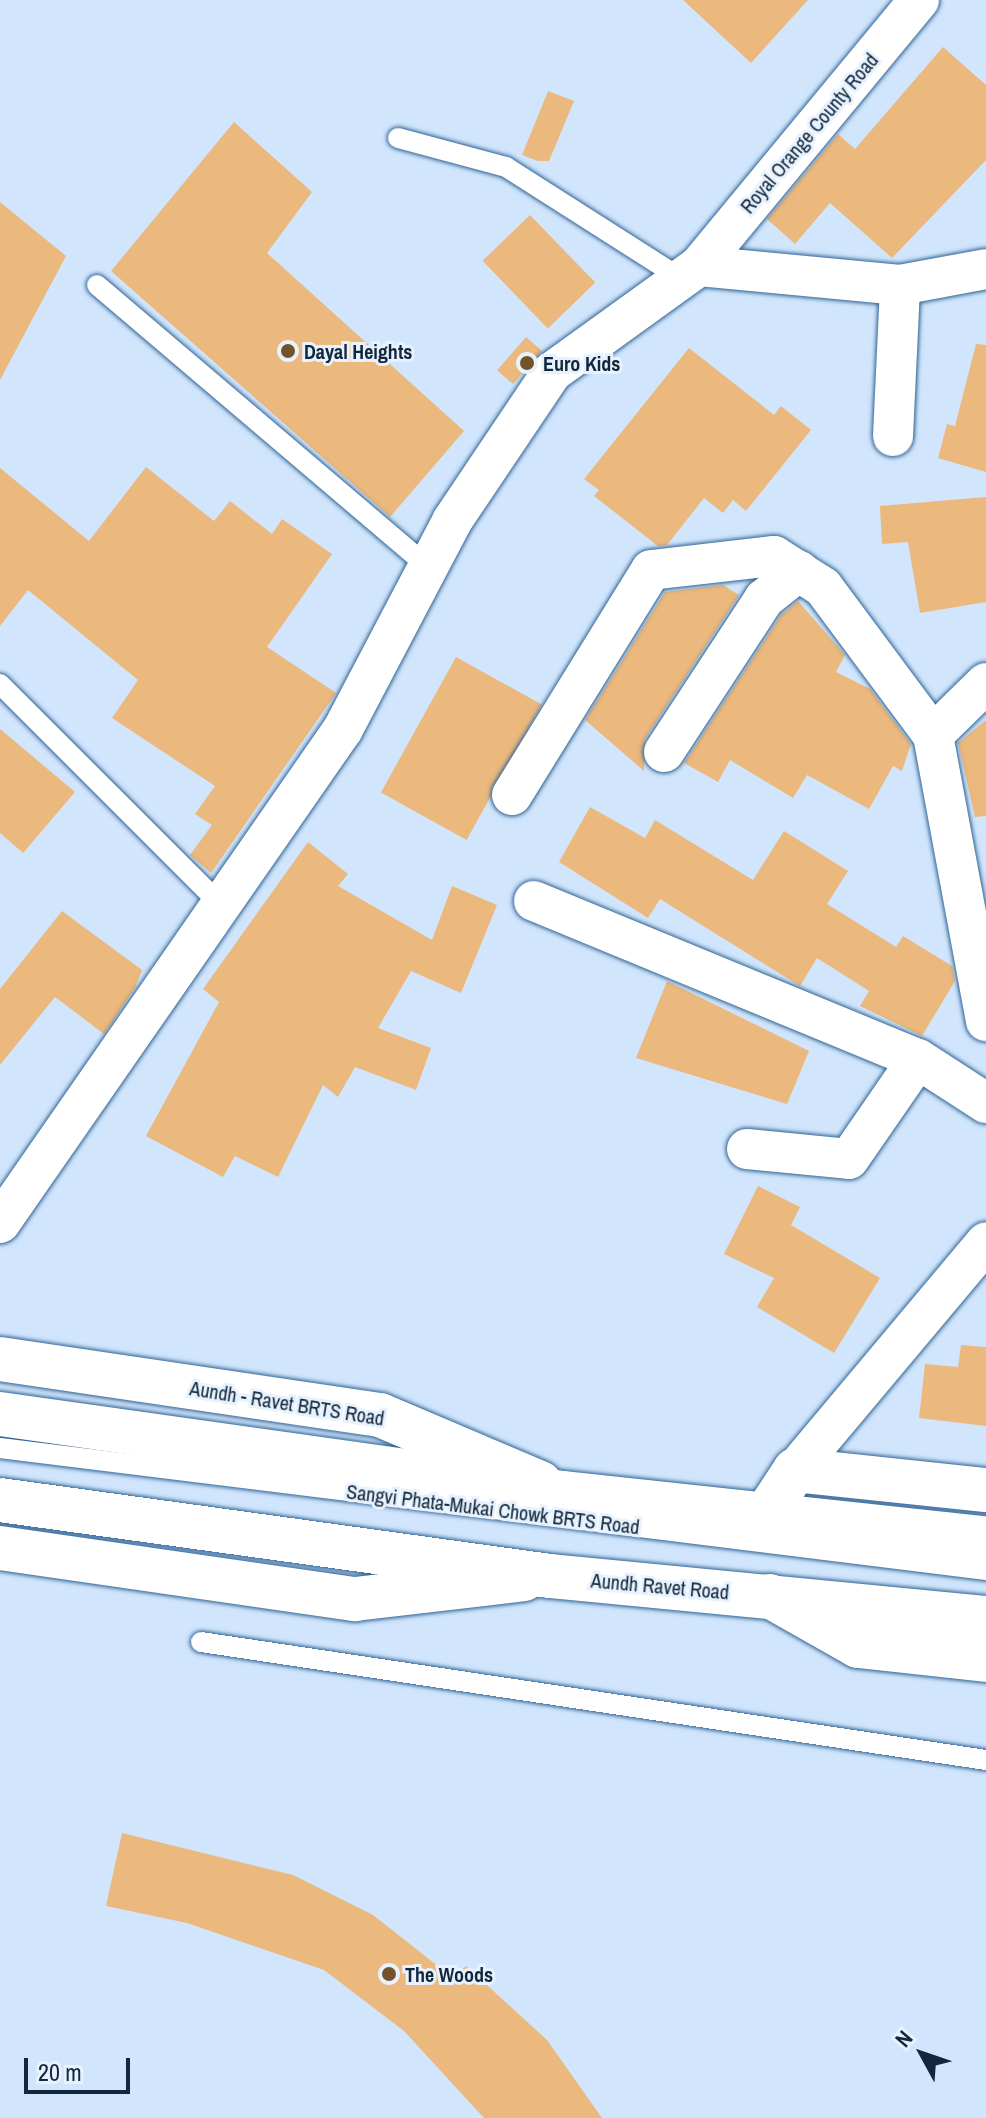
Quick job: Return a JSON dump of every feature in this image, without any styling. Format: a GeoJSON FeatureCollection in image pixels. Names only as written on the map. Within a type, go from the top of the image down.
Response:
{"type":"FeatureCollection","features":[{"type":"Feature","properties":{"kind":"main road","name":"Aundh - Ravet BRTS Road"},"geometry":{"type":"LineString","coordinates":[[0,1359],[380,1415],[562,1493]]}},
{"type":"Feature","properties":{"kind":"main road"},"geometry":{"type":"LineString","coordinates":[[0,1414],[562,1493],[875,1522],[986,1538]]}},
{"type":"Feature","properties":{"kind":"main road"},"geometry":{"type":"LineString","coordinates":[[768,1511],[795,1470],[986,1490]]}},
{"type":"Feature","properties":{"kind":"main road"},"geometry":{"type":"LineString","coordinates":[[0,1500],[550,1576]]}},
{"type":"Feature","properties":{"kind":"main road"},"geometry":{"type":"LineString","coordinates":[[0,1548],[355,1599],[550,1576]]}},
{"type":"Feature","properties":{"kind":"main road","name":"Aundh Ravet Road"},"geometry":{"type":"LineString","coordinates":[[550,1576],[986,1618]]}},
{"type":"Feature","properties":{"kind":"main road"},"geometry":{"type":"LineString","coordinates":[[770,1596],[858,1646],[986,1660]]}},
{"type":"Feature","properties":{"kind":"street","name":"Royal Orange County Road"},"geometry":{"type":"LineString","coordinates":[[6,1202],[223,907],[343,729],[427,566],[552,372],[690,272],[906,5]]}},
{"type":"Feature","properties":{"kind":"street"},"geometry":{"type":"LineString","coordinates":[[690,272],[900,285],[986,269]]}},
{"type":"Feature","properties":{"kind":"street"},"geometry":{"type":"LineString","coordinates":[[893,436],[900,285]]}},
{"type":"Feature","properties":{"kind":"street"},"geometry":{"type":"LineString","coordinates":[[512,795],[651,570],[774,556],[823,587],[933,735],[986,1021]]}},
{"type":"Feature","properties":{"kind":"street"},"geometry":{"type":"LineString","coordinates":[[664,752],[764,599],[799,571]]}},
{"type":"Feature","properties":{"kind":"street"},"geometry":{"type":"LineString","coordinates":[[933,735],[986,683]]}},
{"type":"Feature","properties":{"kind":"street"},"geometry":{"type":"LineString","coordinates":[[534,901],[918,1059],[986,1103]]}},
{"type":"Feature","properties":{"kind":"street"},"geometry":{"type":"LineString","coordinates":[[747,1149],[849,1159],[918,1059]]}},
{"type":"Feature","properties":{"kind":"street"},"geometry":{"type":"LineString","coordinates":[[795,1470],[986,1242]]}},
{"type":"Feature","properties":{"kind":"lane"},"geometry":{"type":"LineString","coordinates":[[398,138],[506,167],[690,272]]}},
{"type":"Feature","properties":{"kind":"lane"},"geometry":{"type":"LineString","coordinates":[[97,285],[427,566]]}},
{"type":"Feature","properties":{"kind":"lane"},"geometry":{"type":"LineString","coordinates":[[0,684],[223,907]]}},
{"type":"Feature","properties":{"kind":"lane","name":"Sangvi Phata-Mukai Chowk BRTS Road"},"geometry":{"type":"LineString","coordinates":[[0,1448],[986,1570]]}},
{"type":"Feature","properties":{"kind":"lane"},"geometry":{"type":"LineString","coordinates":[[201,1642],[986,1760]]}},
{"type":"Feature","properties":{"kind":"building"},"geometry":{"type":"Polygon","coordinates":[[[683,0],[808,0],[751,63],[683,0]]]}},
{"type":"Feature","properties":{"kind":"building"},"geometry":{"type":"Polygon","coordinates":[[[943,47],[986,85],[986,160],[892,258],[830,203],[795,244],[767,219],[838,134],[855,149],[943,47]]]}},
{"type":"Feature","properties":{"kind":"building"},"geometry":{"type":"Polygon","coordinates":[[[548,91],[574,101],[549,161],[538,161],[522,155],[548,91]]]}},
{"type":"Feature","properties":{"kind":"building","name":"Dayal Heights"},"geometry":{"type":"Polygon","coordinates":[[[234,122],[312,192],[267,253],[464,431],[390,517],[111,271],[234,122]]]}},
{"type":"Feature","properties":{"kind":"building"},"geometry":{"type":"Polygon","coordinates":[[[0,202],[66,256],[0,380],[0,202]]]}},
{"type":"Feature","properties":{"kind":"building"},"geometry":{"type":"Polygon","coordinates":[[[530,215],[595,283],[548,328],[483,261],[530,215]]]}},
{"type":"Feature","properties":{"kind":"building"},"geometry":{"type":"Polygon","coordinates":[[[526,337],[542,351],[513,384],[497,370],[526,337]]]}},
{"type":"Feature","properties":{"kind":"building"},"geometry":{"type":"Polygon","coordinates":[[[976,344],[986,345],[986,472],[938,458],[947,424],[955,426],[976,344]]]}},
{"type":"Feature","properties":{"kind":"building"},"geometry":{"type":"Polygon","coordinates":[[[689,348],[774,415],[781,406],[811,430],[746,511],[733,500],[723,513],[704,498],[667,545],[658,546],[594,496],[599,490],[584,479],[689,348]]]}},
{"type":"Feature","properties":{"kind":"building"},"geometry":{"type":"Polygon","coordinates":[[[146,467],[214,521],[230,501],[272,534],[282,519],[332,554],[267,647],[336,693],[211,873],[190,855],[212,825],[195,814],[215,786],[112,718],[138,680],[28,590],[0,626],[0,468],[89,541],[146,467]]]}},
{"type":"Feature","properties":{"kind":"building"},"geometry":{"type":"Polygon","coordinates":[[[986,497],[986,602],[920,613],[908,542],[882,544],[880,506],[986,497]]]}},
{"type":"Feature","properties":{"kind":"building"},"geometry":{"type":"Polygon","coordinates":[[[723,585],[739,595],[645,739],[644,771],[585,720],[665,592],[723,585]]]}},
{"type":"Feature","properties":{"kind":"building"},"geometry":{"type":"Polygon","coordinates":[[[798,601],[845,655],[836,672],[870,689],[911,744],[902,771],[893,766],[869,809],[807,775],[793,798],[730,760],[718,782],[684,763],[781,615],[798,601]]]}},
{"type":"Feature","properties":{"kind":"building"},"geometry":{"type":"Polygon","coordinates":[[[456,657],[542,705],[467,840],[381,793],[456,657]]]}},
{"type":"Feature","properties":{"kind":"building"},"geometry":{"type":"Polygon","coordinates":[[[986,720],[986,816],[975,817],[958,743],[986,720]]]}},
{"type":"Feature","properties":{"kind":"building"},"geometry":{"type":"Polygon","coordinates":[[[0,729],[75,792],[23,853],[0,833],[0,729]]]}},
{"type":"Feature","properties":{"kind":"building"},"geometry":{"type":"Polygon","coordinates":[[[590,807],[645,838],[655,820],[753,880],[784,831],[848,871],[827,904],[896,947],[903,936],[952,966],[955,981],[922,1036],[860,1006],[869,991],[817,958],[800,986],[660,899],[648,918],[559,862],[590,807]]]}},
{"type":"Feature","properties":{"kind":"building"},"geometry":{"type":"Polygon","coordinates":[[[308,842],[348,874],[338,886],[432,940],[452,886],[497,905],[461,993],[411,971],[378,1028],[431,1048],[416,1090],[355,1067],[338,1097],[323,1085],[278,1177],[235,1156],[223,1177],[146,1136],[219,1002],[203,989],[308,842]]]}},
{"type":"Feature","properties":{"kind":"building"},"geometry":{"type":"Polygon","coordinates":[[[62,911],[142,970],[135,988],[104,1034],[55,997],[0,1065],[0,989],[62,911]]]}},
{"type":"Feature","properties":{"kind":"building"},"geometry":{"type":"Polygon","coordinates":[[[667,981],[809,1051],[787,1104],[636,1058],[667,981]]]}},
{"type":"Feature","properties":{"kind":"building"},"geometry":{"type":"Polygon","coordinates":[[[758,1186],[800,1207],[791,1225],[880,1278],[834,1353],[757,1307],[774,1278],[724,1254],[758,1186]]]}},
{"type":"Feature","properties":{"kind":"building"},"geometry":{"type":"Polygon","coordinates":[[[961,1345],[986,1347],[986,1426],[919,1418],[925,1364],[958,1367],[961,1345]]]}},
{"type":"Feature","properties":{"kind":"building","name":"The Woods"},"geometry":{"type":"Polygon","coordinates":[[[122,1833],[293,1875],[373,1915],[453,1978],[466,1966],[547,2040],[602,2118],[484,2118],[404,2031],[324,1970],[187,1923],[106,1906],[122,1833]]]}},
{"type":"Feature","properties":{"kind":"place","name":"Dayal Heights"},"geometry":{"type":"Point","coordinates":[288,351]}},
{"type":"Feature","properties":{"kind":"place","name":"Euro Kids"},"geometry":{"type":"Point","coordinates":[527,363]}},
{"type":"Feature","properties":{"kind":"place","name":"The Woods"},"geometry":{"type":"Point","coordinates":[389,1974]}}]}
